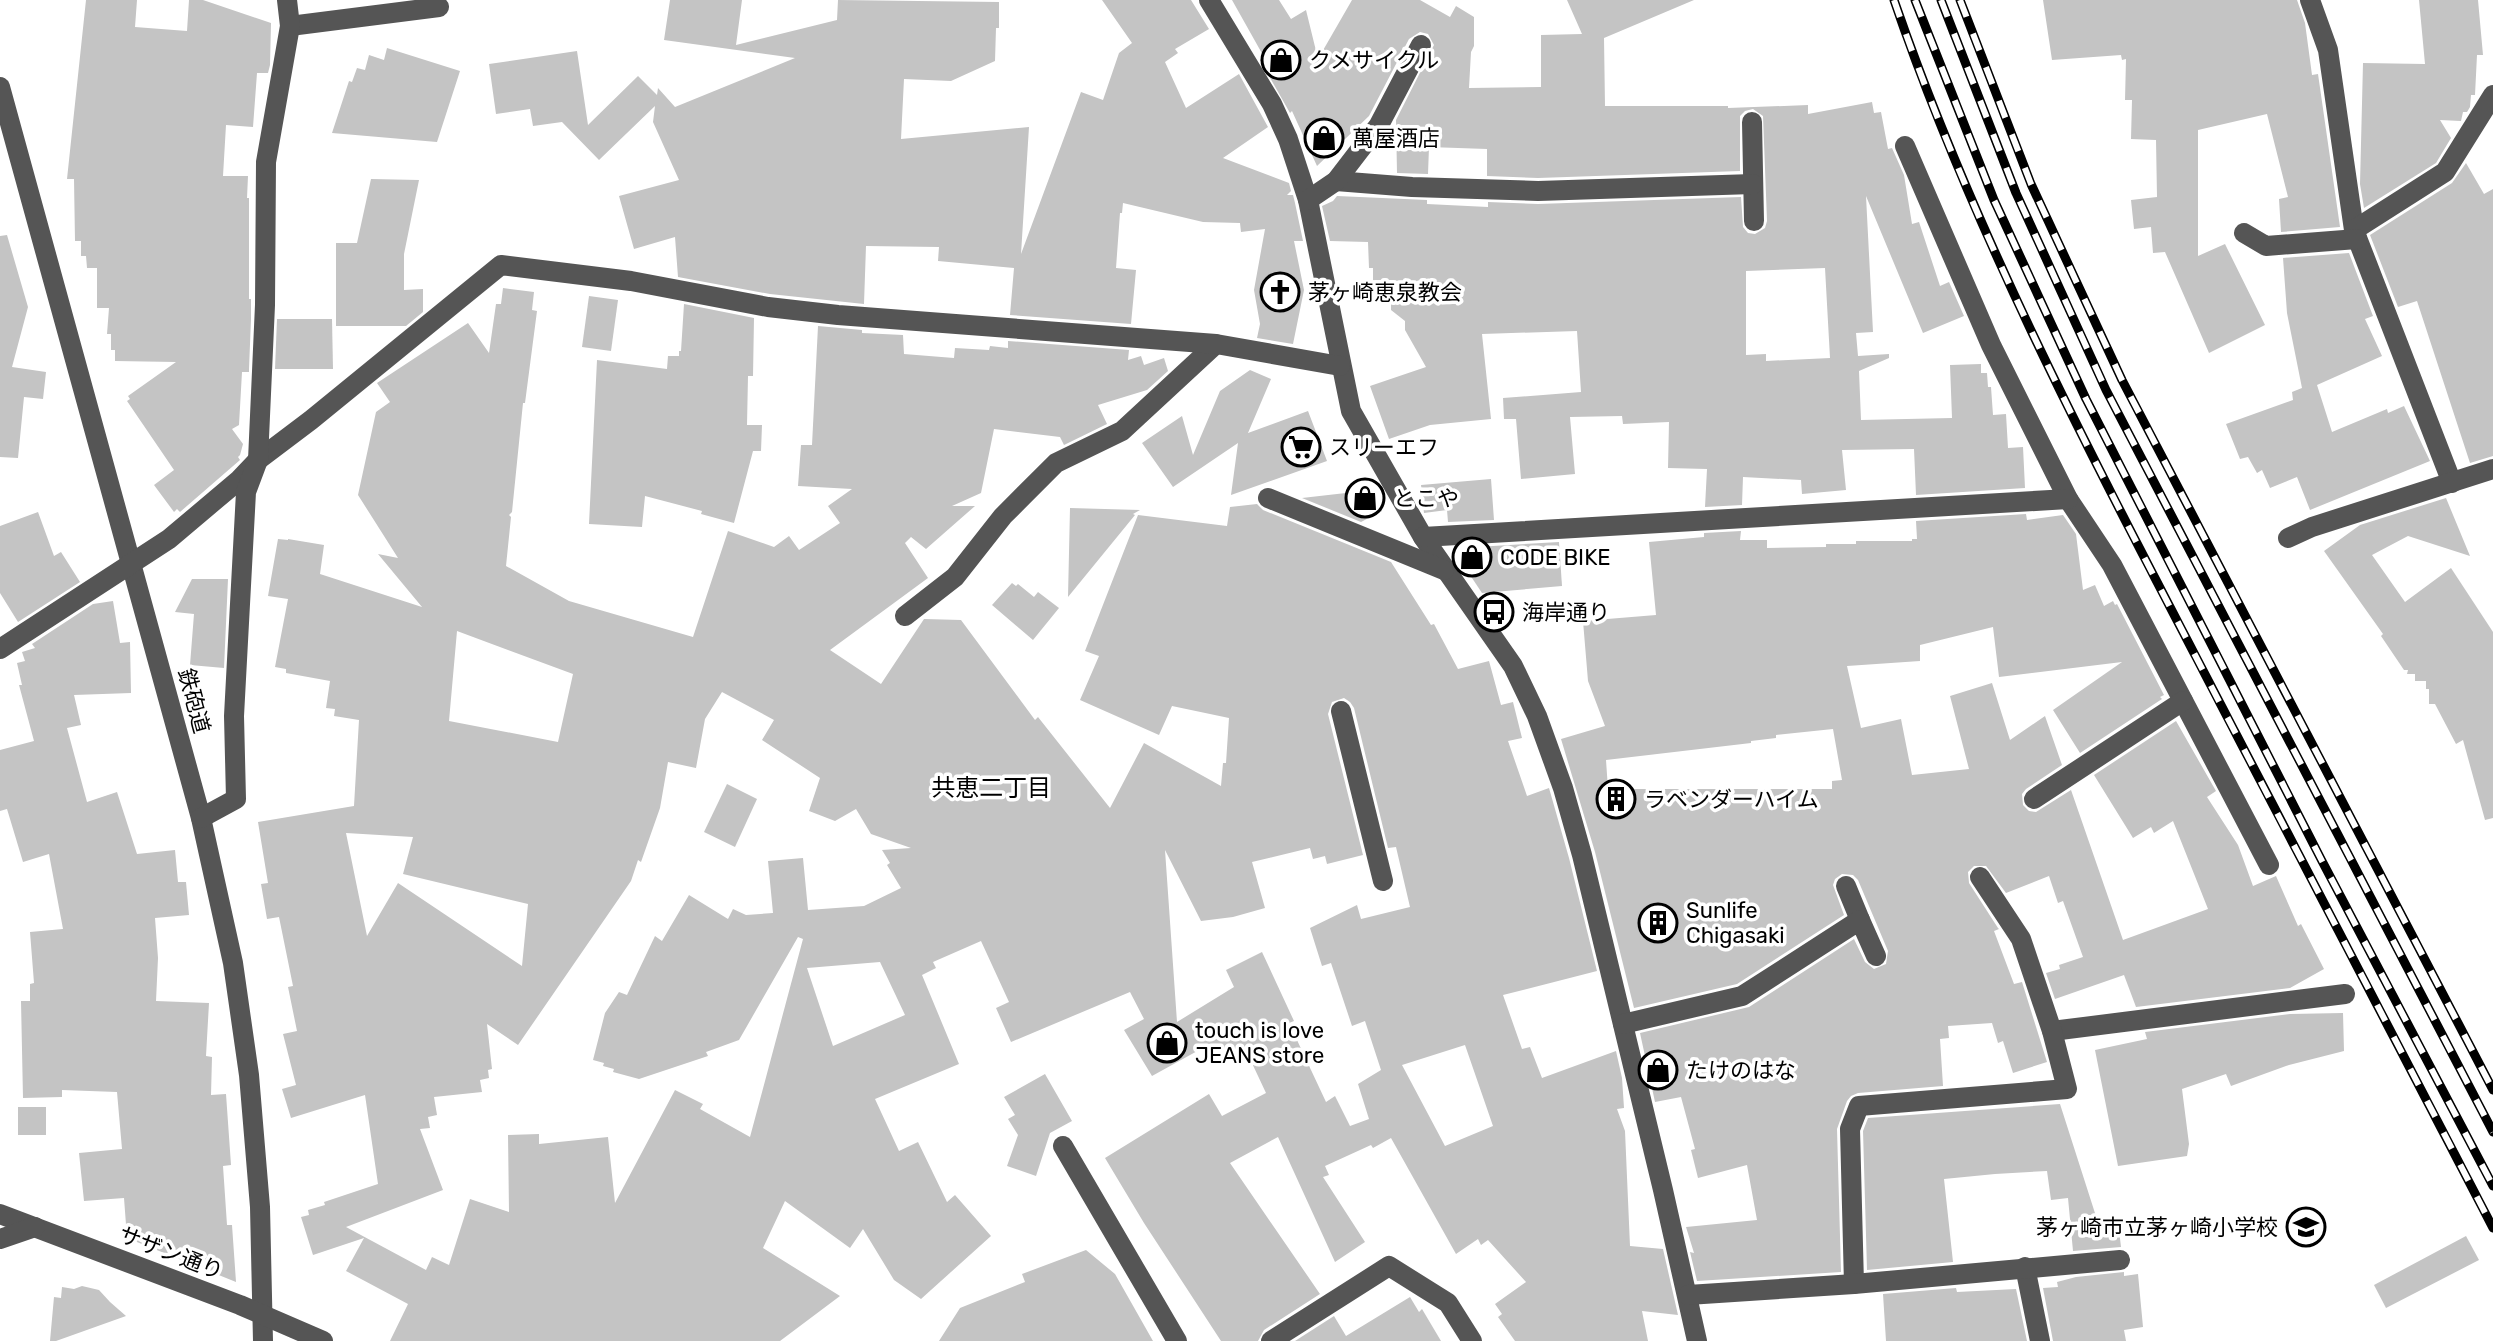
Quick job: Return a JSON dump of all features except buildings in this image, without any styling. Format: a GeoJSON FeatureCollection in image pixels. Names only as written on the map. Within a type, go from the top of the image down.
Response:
{"type":"FeatureCollection","features":[{"type":"Feature","properties":{"kind":"street"},"geometry":{"type":"LineString","coordinates":[[201,818],[236,799],[234,716],[246,492],[258,460],[265,305],[266,162],[290,26],[287,0]]}},
{"type":"Feature","properties":{"kind":"street"},"geometry":{"type":"LineString","coordinates":[[1209,0],[1272,104],[1288,139],[1308,200],[1351,411],[1423,537],[1513,666],[1537,716],[1563,788],[1582,855],[1697,1341]]}},
{"type":"Feature","properties":{"kind":"street"},"geometry":{"type":"LineString","coordinates":[[2310,0],[2328,50],[2356,234],[2452,483]]}},
{"type":"Feature","properties":{"kind":"street"},"geometry":{"type":"LineString","coordinates":[[290,26],[439,7]]}},
{"type":"Feature","properties":{"kind":"street"},"geometry":{"type":"LineString","coordinates":[[1308,200],[1336,181],[1379,125],[1421,45]]}},
{"type":"Feature","properties":{"kind":"street","name":"鉄砲道"},"geometry":{"type":"LineString","coordinates":[[0,87],[201,818],[233,963],[249,1075],[260,1207],[263,1341]]}},
{"type":"Feature","properties":{"kind":"street"},"geometry":{"type":"LineString","coordinates":[[2244,233],[2266,246],[2356,234],[2445,172],[2493,95]]}},
{"type":"Feature","properties":{"kind":"street"},"geometry":{"type":"LineString","coordinates":[[1752,122],[1754,221]]}},
{"type":"Feature","properties":{"kind":"street"},"geometry":{"type":"LineString","coordinates":[[1905,146],[1991,345],[2068,499],[2112,565],[2269,865]]}},
{"type":"Feature","properties":{"kind":"street"},"geometry":{"type":"LineString","coordinates":[[1336,181],[1538,191],[1753,184]]}},
{"type":"Feature","properties":{"kind":"street"},"geometry":{"type":"LineString","coordinates":[[0,649],[169,539],[258,460],[501,265],[631,281],[768,307],[1216,344],[1340,366]]}},
{"type":"Feature","properties":{"kind":"street"},"geometry":{"type":"LineString","coordinates":[[905,616],[955,577],[1003,516],[1056,463],[1122,431],[1216,344]]}},
{"type":"Feature","properties":{"kind":"street"},"geometry":{"type":"LineString","coordinates":[[2288,538],[2312,527],[2493,469]]}},
{"type":"Feature","properties":{"kind":"street"},"geometry":{"type":"LineString","coordinates":[[1268,498],[1448,572]]}},
{"type":"Feature","properties":{"kind":"street"},"geometry":{"type":"LineString","coordinates":[[1423,537],[2068,499]]}},
{"type":"Feature","properties":{"kind":"street"},"geometry":{"type":"LineString","coordinates":[[2034,799],[2183,701]]}},
{"type":"Feature","properties":{"kind":"street"},"geometry":{"type":"LineString","coordinates":[[1341,711],[1383,881]]}},
{"type":"Feature","properties":{"kind":"street"},"geometry":{"type":"LineString","coordinates":[[1854,1284],[1850,1129],[1859,1106],[2067,1089],[2052,1031],[2021,939],[1980,877]]}},
{"type":"Feature","properties":{"kind":"street"},"geometry":{"type":"LineString","coordinates":[[1846,886],[1876,956]]}},
{"type":"Feature","properties":{"kind":"street"},"geometry":{"type":"LineString","coordinates":[[1623,1024],[1742,996],[1860,920]]}},
{"type":"Feature","properties":{"kind":"street"},"geometry":{"type":"LineString","coordinates":[[2052,1031],[2345,994]]}},
{"type":"Feature","properties":{"kind":"street"},"geometry":{"type":"LineString","coordinates":[[1063,1146],[1177,1341]]}},
{"type":"Feature","properties":{"kind":"street","name":"サザン通り"},"geometry":{"type":"LineString","coordinates":[[0,1214],[264,1315],[323,1341]]}},
{"type":"Feature","properties":{"kind":"street"},"geometry":{"type":"LineString","coordinates":[[0,1239],[35,1227]]}},
{"type":"Feature","properties":{"kind":"street"},"geometry":{"type":"LineString","coordinates":[[1688,1295],[1854,1284],[2120,1260]]}},
{"type":"Feature","properties":{"kind":"street"},"geometry":{"type":"LineString","coordinates":[[1271,1341],[1389,1266],[1448,1303],[1472,1341]]}},
{"type":"Feature","properties":{"kind":"street"},"geometry":{"type":"LineString","coordinates":[[2025,1267],[2040,1341]]}},
{"type":"Feature","properties":{"kind":"railway"},"geometry":{"type":"LineString","coordinates":[[1894,0],[1958,168],[2032,333],[2153,575],[2493,1228]]}},
{"type":"Feature","properties":{"kind":"railway"},"geometry":{"type":"LineString","coordinates":[[1915,0],[1994,200],[2086,399],[2322,861],[2493,1186]]}},
{"type":"Feature","properties":{"kind":"railway"},"geometry":{"type":"LineString","coordinates":[[1941,0],[2016,193],[2106,390],[2493,1132]]}},
{"type":"Feature","properties":{"kind":"railway"},"geometry":{"type":"LineString","coordinates":[[1960,0],[2031,184],[2122,380],[2493,1090]]}},
{"type":"Feature","properties":{"kind":"place","name":"クメサイクル"},"geometry":{"type":"Point","coordinates":[1281,60]}},
{"type":"Feature","properties":{"kind":"place","name":"萬屋酒店"},"geometry":{"type":"Point","coordinates":[1324,138]}},
{"type":"Feature","properties":{"kind":"place","name":"茅ヶ崎恵泉教会"},"geometry":{"type":"Point","coordinates":[1280,292]}},
{"type":"Feature","properties":{"kind":"place","name":"スリーエフ"},"geometry":{"type":"Point","coordinates":[1301,447]}},
{"type":"Feature","properties":{"kind":"place","name":"とこや"},"geometry":{"type":"Point","coordinates":[1365,498]}},
{"type":"Feature","properties":{"kind":"place","name":"CODE BIKE"},"geometry":{"type":"Point","coordinates":[1472,557]}},
{"type":"Feature","properties":{"kind":"place","name":"海岸通り"},"geometry":{"type":"Point","coordinates":[1494,612]}},
{"type":"Feature","properties":{"kind":"place","name":"ラベンダーハイム"},"geometry":{"type":"Point","coordinates":[1616,799]}},
{"type":"Feature","properties":{"kind":"place","name":"Sunlife Chigasaki"},"geometry":{"type":"Point","coordinates":[1658,923]}},
{"type":"Feature","properties":{"kind":"place","name":"touch is love JEANS store"},"geometry":{"type":"Point","coordinates":[1167,1043]}},
{"type":"Feature","properties":{"kind":"place","name":"たけのはな"},"geometry":{"type":"Point","coordinates":[1658,1070]}},
{"type":"Feature","properties":{"kind":"place","name":"茅ヶ崎市立茅ヶ崎小学校"},"geometry":{"type":"Point","coordinates":[2306,1227]}},
{"type":"Feature","properties":{"kind":"district","name":"共恵二丁目"},"geometry":{"type":"Point","coordinates":[991,788]}}]}
